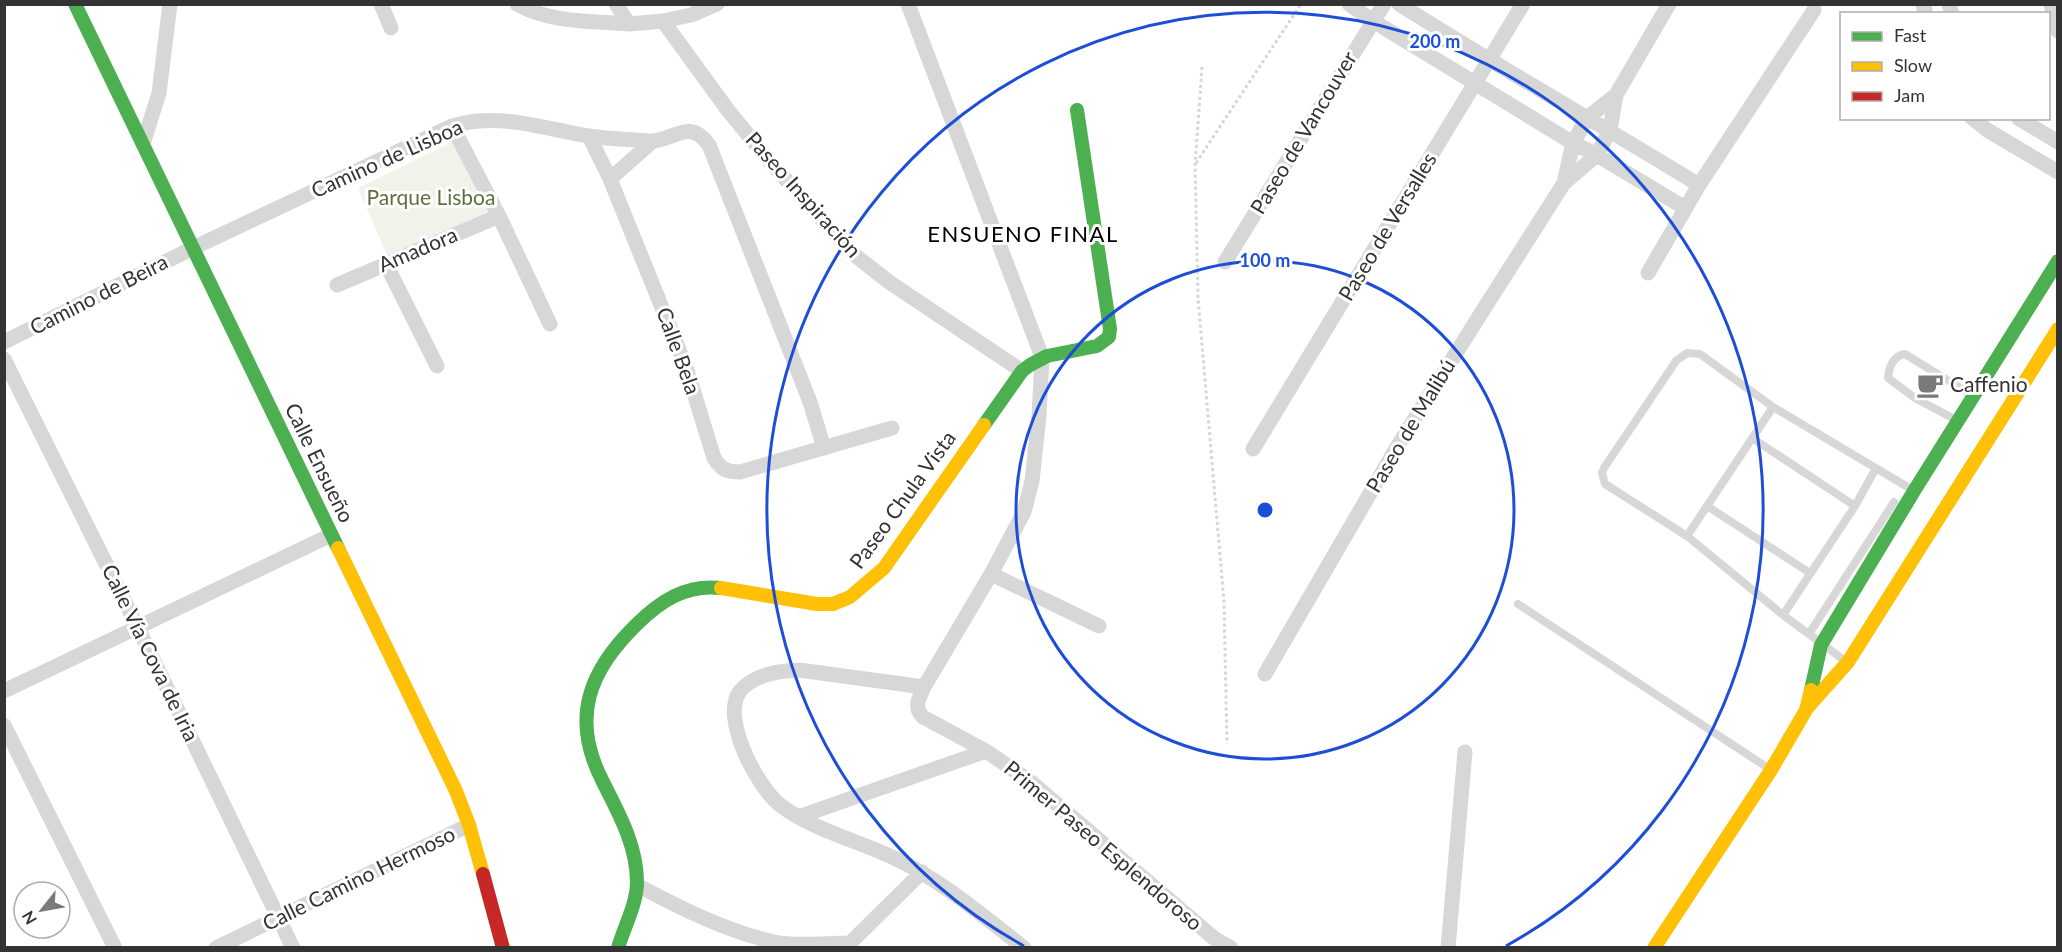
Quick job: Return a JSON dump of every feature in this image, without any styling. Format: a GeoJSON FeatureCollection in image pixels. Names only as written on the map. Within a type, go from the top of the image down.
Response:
{"type":"FeatureCollection","features":[{"type":"Feature","properties":{"kind":"street","name":"Calle Ensueño"},"geometry":{"type":"LineString","coordinates":[[75,4],[456,791],[469,825],[503,948]]}},
{"type":"Feature","properties":{"kind":"street"},"geometry":{"type":"LineString","coordinates":[[143,144],[159,93],[170,4]]}},
{"type":"Feature","properties":{"kind":"street"},"geometry":{"type":"LineString","coordinates":[[381,4],[391,28]]}},
{"type":"Feature","properties":{"kind":"street"},"geometry":{"type":"LineString","coordinates":[[517,4],[527,10],[561,19],[629,24],[663,21],[691,15],[717,4]]}},
{"type":"Feature","properties":{"kind":"street"},"geometry":{"type":"LineString","coordinates":[[616,4],[629,24]]}},
{"type":"Feature","properties":{"kind":"street","name":"Primer Paseo Esplendoroso"},"geometry":{"type":"LineString","coordinates":[[908,4],[1031,364],[1039,416],[1032,480],[1024,512],[991,574],[924,687],[917,707],[923,717],[986,751],[1031,782],[1215,939],[1230,948]]}},
{"type":"Feature","properties":{"kind":"street"},"geometry":{"type":"LineString","coordinates":[[1349,4],[1573,143],[1685,208]]}},
{"type":"Feature","properties":{"kind":"street","name":"Paseo de Vancouver"},"geometry":{"type":"LineString","coordinates":[[1225,262],[1384,4]]}},
{"type":"Feature","properties":{"kind":"street"},"geometry":{"type":"LineString","coordinates":[[1399,4],[1489,61],[1610,130],[1699,185]]}},
{"type":"Feature","properties":{"kind":"street","name":"Paseo de Versalles"},"geometry":{"type":"LineString","coordinates":[[1252,449],[1523,4]]}},
{"type":"Feature","properties":{"kind":"street","name":"Paseo de Malibú"},"geometry":{"type":"LineString","coordinates":[[1265,674],[1397,447],[1564,183],[1597,155],[1610,130],[1616,95],[1669,4]]}},
{"type":"Feature","properties":{"kind":"street"},"geometry":{"type":"LineString","coordinates":[[2051,4],[2058,31]]}},
{"type":"Feature","properties":{"kind":"street"},"geometry":{"type":"LineString","coordinates":[[1647,273],[1699,185],[1814,10]]}},
{"type":"Feature","properties":{"kind":"street","name":"Paseo Inspiración"},"geometry":{"type":"LineString","coordinates":[[663,21],[727,109],[771,163],[852,253],[889,282],[1031,364]]}},
{"type":"Feature","properties":{"kind":"street","name":"Paseo de Malibú"},"geometry":{"type":"LineString","coordinates":[[1564,183],[1573,143],[1587,118],[1616,95]]}},
{"type":"Feature","properties":{"kind":"street"},"geometry":{"type":"LineString","coordinates":[[1031,364],[1097,346],[1109,337],[1110,329],[1077,110]]}},
{"type":"Feature","properties":{"kind":"street"},"geometry":{"type":"LineString","coordinates":[[2021,120],[2058,142]]}},
{"type":"Feature","properties":{"kind":"street","name":"Camino de Lisboa"},"geometry":{"type":"LineString","coordinates":[[193,248],[452,126],[479,121],[519,122],[589,136],[653,141],[686,130],[697,133],[704,137],[709,145],[810,402],[824,448]]}},
{"type":"Feature","properties":{"kind":"street"},"geometry":{"type":"LineString","coordinates":[[1990,124],[2058,172]]}},
{"type":"Feature","properties":{"kind":"street"},"geometry":{"type":"LineString","coordinates":[[452,126],[499,216],[550,324]]}},
{"type":"Feature","properties":{"kind":"street","name":"Calle Bela"},"geometry":{"type":"LineString","coordinates":[[589,136],[610,179],[686,367],[714,458],[721,468],[729,472],[740,472],[892,428]]}},
{"type":"Feature","properties":{"kind":"street"},"geometry":{"type":"LineString","coordinates":[[610,179],[653,141]]}},
{"type":"Feature","properties":{"kind":"street","name":"Amadora"},"geometry":{"type":"LineString","coordinates":[[338,285],[499,216]]}},
{"type":"Feature","properties":{"kind":"street","name":"Camino de Beira"},"geometry":{"type":"LineString","coordinates":[[4,342],[193,248]]}},
{"type":"Feature","properties":{"kind":"street"},"geometry":{"type":"LineString","coordinates":[[1806,710],[1821,645],[1909,488],[1958,421],[2058,261]]}},
{"type":"Feature","properties":{"kind":"street"},"geometry":{"type":"LineString","coordinates":[[386,264],[437,366]]}},
{"type":"Feature","properties":{"kind":"street"},"geometry":{"type":"LineString","coordinates":[[1654,948],[1772,770],[1806,710],[1848,663],[2058,329]]}},
{"type":"Feature","properties":{"kind":"street","name":"Calle Vía Cova de Iria"},"geometry":{"type":"LineString","coordinates":[[4,359],[138,628],[293,948]]}},
{"type":"Feature","properties":{"kind":"street","name":"Paseo Chula Vista"},"geometry":{"type":"LineString","coordinates":[[618,948],[637,885],[631,847],[624,824],[595,764],[588,743],[586,717],[589,694],[595,675],[606,658],[624,636],[656,606],[671,596],[690,589],[709,587],[729,589],[787,602],[822,605],[837,603],[854,596],[884,568],[1031,364]]}},
{"type":"Feature","properties":{"kind":"street"},"geometry":{"type":"LineString","coordinates":[[4,691],[331,535]]}},
{"type":"Feature","properties":{"kind":"street"},"geometry":{"type":"LineString","coordinates":[[991,574],[1099,626]]}},
{"type":"Feature","properties":{"kind":"street"},"geometry":{"type":"LineString","coordinates":[[924,687],[799,670],[778,671],[762,677],[740,692],[735,703],[736,721],[749,764],[778,804],[798,818],[922,872],[1024,948]]}},
{"type":"Feature","properties":{"kind":"street"},"geometry":{"type":"LineString","coordinates":[[4,725],[115,948]]}},
{"type":"Feature","properties":{"kind":"street"},"geometry":{"type":"LineString","coordinates":[[798,818],[986,751]]}},
{"type":"Feature","properties":{"kind":"street"},"geometry":{"type":"LineString","coordinates":[[1448,948],[1465,752]]}},
{"type":"Feature","properties":{"kind":"street","name":"Calle Camino Hermoso"},"geometry":{"type":"LineString","coordinates":[[216,948],[469,825]]}},
{"type":"Feature","properties":{"kind":"street"},"geometry":{"type":"LineString","coordinates":[[637,885],[678,907],[725,926],[775,942],[847,945],[922,872]]}},
{"type":"Feature","properties":{"kind":"lane"},"geometry":{"type":"LineString","coordinates":[[1809,634],[1909,488],[1773,407],[1700,354],[1687,353],[1676,361],[1604,468],[1602,473],[1605,484],[1687,536],[1821,645],[1848,663]]}},
{"type":"Feature","properties":{"kind":"lane"},"geometry":{"type":"LineString","coordinates":[[1958,421],[1898,387],[1888,378],[1892,363],[1897,357],[1905,354],[1973,396]]}},
{"type":"Feature","properties":{"kind":"lane"},"geometry":{"type":"LineString","coordinates":[[1687,536],[1773,407]]}},
{"type":"Feature","properties":{"kind":"lane"},"geometry":{"type":"LineString","coordinates":[[1752,438],[1855,506]]}},
{"type":"Feature","properties":{"kind":"lane"},"geometry":{"type":"LineString","coordinates":[[1783,615],[1855,506],[1876,468]]}},
{"type":"Feature","properties":{"kind":"lane"},"geometry":{"type":"LineString","coordinates":[[1707,506],[1810,573]]}},
{"type":"Feature","properties":{"kind":"lane"},"geometry":{"type":"LineString","coordinates":[[1518,604],[1772,770]]}},
{"type":"Feature","properties":{"kind":"path"},"geometry":{"type":"LineString","coordinates":[[1195,165],[1301,4]]}},
{"type":"Feature","properties":{"kind":"path"},"geometry":{"type":"LineString","coordinates":[[1202,67],[1195,165],[1198,298],[1224,602],[1227,744]]}},
{"type":"Feature","properties":{"kind":"green space","name":"Parque Lisboa"},"geometry":{"type":"Polygon","coordinates":[[[456,140],[493,214],[390,262],[358,188],[456,140]]]}},
{"type":"Feature","properties":{"kind":"traffic: fast"},"geometry":{"type":"LineString","coordinates":[[75,4],[338,548]]}},
{"type":"Feature","properties":{"kind":"traffic: fast"},"geometry":{"type":"LineString","coordinates":[[984,425],[1022,371],[1030,365],[1047,356],[1097,346],[1109,337],[1110,329],[1077,110]]}},
{"type":"Feature","properties":{"kind":"traffic: fast"},"geometry":{"type":"LineString","coordinates":[[1811,690],[1821,645],[2058,261]]}},
{"type":"Feature","properties":{"kind":"traffic: fast"},"geometry":{"type":"LineString","coordinates":[[618,948],[635,899],[636,868],[626,829],[592,757],[587,736],[590,696],[607,659],[620,642],[654,609],[685,592],[708,587],[721,588]]}},
{"type":"Feature","properties":{"kind":"traffic: slow"},"geometry":{"type":"LineString","coordinates":[[1807,708],[1848,662],[2058,329]]}},
{"type":"Feature","properties":{"kind":"traffic: slow"},"geometry":{"type":"LineString","coordinates":[[721,588],[817,604],[833,604],[850,597],[884,568],[984,425]]}},
{"type":"Feature","properties":{"kind":"traffic: slow"},"geometry":{"type":"LineString","coordinates":[[338,548],[456,791],[469,825],[483,874]]}},
{"type":"Feature","properties":{"kind":"traffic: slow"},"geometry":{"type":"LineString","coordinates":[[1654,948],[1771,770],[1806,710],[1811,690]]}},
{"type":"Feature","properties":{"kind":"traffic: jam"},"geometry":{"type":"LineString","coordinates":[[483,874],[503,948]]}},
{"type":"Feature","properties":{"kind":"place","name":"Caffenio"},"geometry":{"type":"Point","coordinates":[1930,385]}},
{"type":"Feature","properties":{"kind":"district","name":"ENSUENO FINAL"},"geometry":{"type":"Point","coordinates":[1023,234]}}]}
